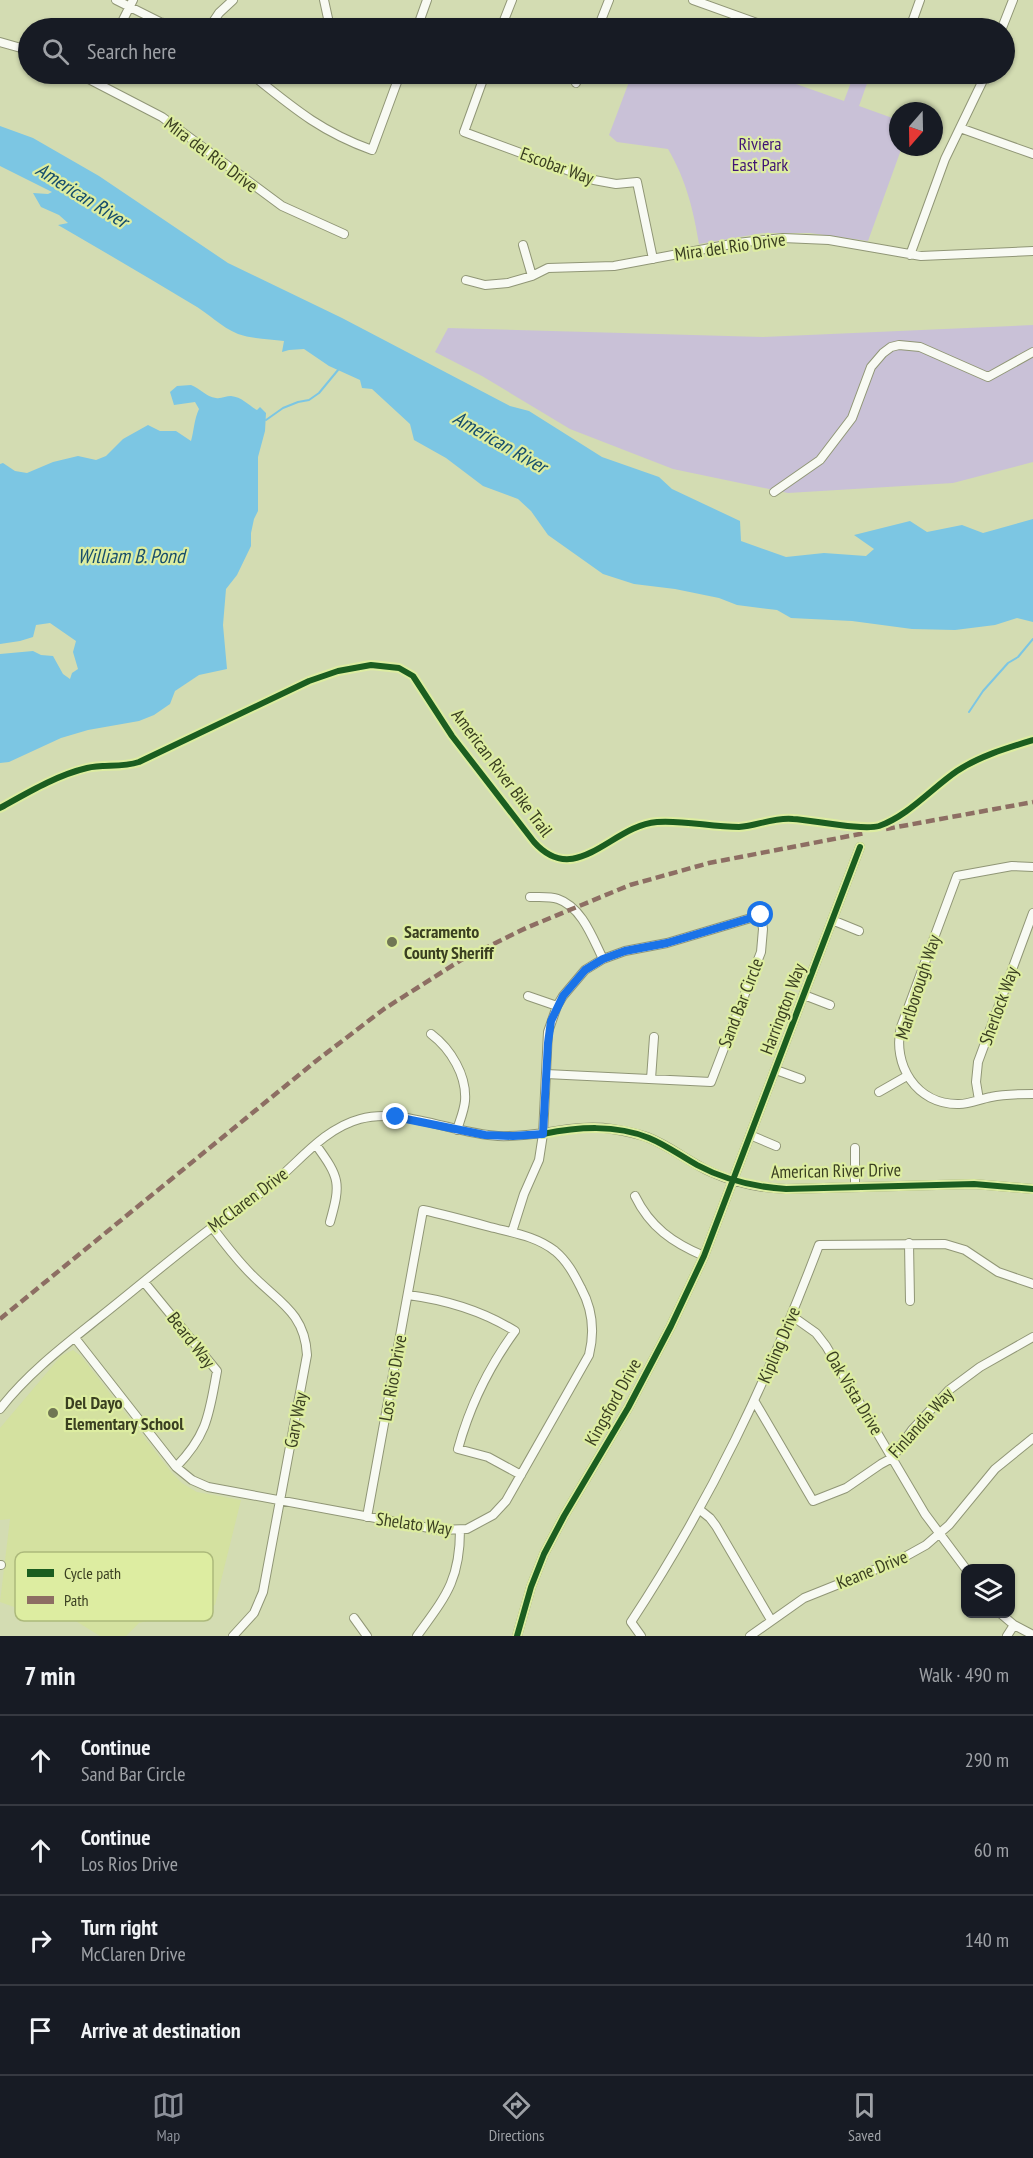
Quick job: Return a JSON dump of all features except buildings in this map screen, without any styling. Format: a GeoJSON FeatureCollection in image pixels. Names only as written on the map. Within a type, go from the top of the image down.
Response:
{"type":"FeatureCollection","features":[{"type":"Feature","properties":{"kind":"street"},"geometry":{"type":"LineString","coordinates":[[116,0],[131,3],[154,18]]}},
{"type":"Feature","properties":{"kind":"street"},"geometry":{"type":"LineString","coordinates":[[216,18],[233,0]]}},
{"type":"Feature","properties":{"kind":"street"},"geometry":{"type":"LineString","coordinates":[[324,0],[328,18]]}},
{"type":"Feature","properties":{"kind":"street"},"geometry":{"type":"LineString","coordinates":[[421,18],[427,0]]}},
{"type":"Feature","properties":{"kind":"street"},"geometry":{"type":"LineString","coordinates":[[505,18],[512,0]]}},
{"type":"Feature","properties":{"kind":"street"},"geometry":{"type":"LineString","coordinates":[[602,18],[609,0]]}},
{"type":"Feature","properties":{"kind":"street"},"geometry":{"type":"LineString","coordinates":[[693,0],[743,18]]}},
{"type":"Feature","properties":{"kind":"street"},"geometry":{"type":"LineString","coordinates":[[914,18],[920,0]]}},
{"type":"Feature","properties":{"kind":"street"},"geometry":{"type":"LineString","coordinates":[[1006,18],[1013,0]]}},
{"type":"Feature","properties":{"kind":"street"},"geometry":{"type":"LineString","coordinates":[[124,18],[131,3]]}},
{"type":"Feature","properties":{"kind":"street"},"geometry":{"type":"LineString","coordinates":[[0,42],[18,47]]}},
{"type":"Feature","properties":{"kind":"street","name":"Mira del Rio Drive"},"geometry":{"type":"LineString","coordinates":[[107,84],[162,117],[282,206],[344,234]]}},
{"type":"Feature","properties":{"kind":"street"},"geometry":{"type":"LineString","coordinates":[[264,84],[312,122],[340,138],[372,150],[396,84]]}},
{"type":"Feature","properties":{"kind":"street","name":"Escobar Way"},"geometry":{"type":"LineString","coordinates":[[481,84],[464,132],[594,180],[616,184],[638,182],[653,259]]}},
{"type":"Feature","properties":{"kind":"street"},"geometry":{"type":"LineString","coordinates":[[910,255],[945,159],[981,84]]}},
{"type":"Feature","properties":{"kind":"street"},"geometry":{"type":"LineString","coordinates":[[960,128],[1033,154]]}},
{"type":"Feature","properties":{"kind":"street","name":"Mira del Rio Drive"},"geometry":{"type":"LineString","coordinates":[[466,280],[495,285],[532,276],[548,268],[615,266],[737,243],[783,238],[829,240],[910,255],[1033,251]]}},
{"type":"Feature","properties":{"kind":"street"},"geometry":{"type":"LineString","coordinates":[[523,245],[532,276]]}},
{"type":"Feature","properties":{"kind":"street"},"geometry":{"type":"LineString","coordinates":[[774,492],[820,460],[852,418],[871,367],[891,347],[899,345],[921,347],[987,377],[1033,352]]}},
{"type":"Feature","properties":{"kind":"street","name":"Harrington Way"},"geometry":{"type":"LineString","coordinates":[[733,1181],[860,847]]}},
{"type":"Feature","properties":{"kind":"street","name":"Marlborough Way"},"geometry":{"type":"LineString","coordinates":[[907,1076],[898,1047],[902,1026],[957,876],[1012,866],[1033,867]]}},
{"type":"Feature","properties":{"kind":"street"},"geometry":{"type":"LineString","coordinates":[[530,897],[559,899],[573,908],[581,918],[603,959]]}},
{"type":"Feature","properties":{"kind":"street","name":"Sherlock Way"},"geometry":{"type":"LineString","coordinates":[[979,1100],[976,1082],[978,1062],[1033,913]]}},
{"type":"Feature","properties":{"kind":"street","name":"Sand Bar Circle"},"geometry":{"type":"LineString","coordinates":[[761,915],[763,929],[761,952],[711,1082],[546,1074],[548,1032],[556,1006],[585,970],[603,959],[625,951],[667,943],[761,915]]}},
{"type":"Feature","properties":{"kind":"street"},"geometry":{"type":"LineString","coordinates":[[832,920],[859,931]]}},
{"type":"Feature","properties":{"kind":"street","name":"Harrington Way"},"geometry":{"type":"LineString","coordinates":[[804,995],[830,1005]]}},
{"type":"Feature","properties":{"kind":"street"},"geometry":{"type":"LineString","coordinates":[[528,996],[556,1006]]}},
{"type":"Feature","properties":{"kind":"street"},"geometry":{"type":"LineString","coordinates":[[430,1035],[446,1048],[462,1077],[465,1102],[457,1130]]}},
{"type":"Feature","properties":{"kind":"street"},"geometry":{"type":"LineString","coordinates":[[651,1079],[654,1037]]}},
{"type":"Feature","properties":{"kind":"street","name":"Harrington Way"},"geometry":{"type":"LineString","coordinates":[[776,1070],[801,1079]]}},
{"type":"Feature","properties":{"kind":"street"},"geometry":{"type":"LineString","coordinates":[[512,1232],[524,1194],[539,1160],[543,1134],[546,1074]]}},
{"type":"Feature","properties":{"kind":"street"},"geometry":{"type":"LineString","coordinates":[[879,1092],[907,1076],[920,1091],[938,1101],[958,1104],[1005,1095],[1033,1094]]}},
{"type":"Feature","properties":{"kind":"street","name":"McClaren Drive"},"geometry":{"type":"LineString","coordinates":[[0,1409],[23,1383],[75,1338],[212,1227],[272,1184],[341,1126],[371,1116],[396,1117],[499,1136],[543,1134]]}},
{"type":"Feature","properties":{"kind":"street","name":"American River Drive"},"geometry":{"type":"LineString","coordinates":[[543,1134],[592,1128],[632,1133],[648,1138],[704,1169],[733,1181],[756,1186],[786,1189],[974,1184],[1033,1189]]}},
{"type":"Feature","properties":{"kind":"street"},"geometry":{"type":"LineString","coordinates":[[750,1135],[776,1146]]}},
{"type":"Feature","properties":{"kind":"street"},"geometry":{"type":"LineString","coordinates":[[316,1145],[332,1168],[337,1183],[336,1199],[330,1222]]}},
{"type":"Feature","properties":{"kind":"street","name":"American River Drive"},"geometry":{"type":"LineString","coordinates":[[855,1148],[855,1187]]}},
{"type":"Feature","properties":{"kind":"street","name":"Kingsford Drive"},"geometry":{"type":"LineString","coordinates":[[517,1636],[543,1554],[628,1408],[671,1326],[704,1256],[733,1181]]}},
{"type":"Feature","properties":{"kind":"street"},"geometry":{"type":"LineString","coordinates":[[635,1196],[647,1217],[662,1233],[704,1256]]}},
{"type":"Feature","properties":{"kind":"street","name":"Shelato Way"},"geometry":{"type":"LineString","coordinates":[[75,1338],[177,1467],[188,1477],[203,1485],[440,1530],[460,1530],[476,1526],[493,1515],[506,1501],[585,1365],[592,1344],[593,1322],[586,1296],[572,1271],[554,1250],[535,1239],[423,1210],[418,1239]]}},
{"type":"Feature","properties":{"kind":"street","name":"Gary Way"},"geometry":{"type":"LineString","coordinates":[[212,1227],[243,1266],[293,1313],[304,1333],[307,1361],[259,1603],[248,1622],[233,1636]]}},
{"type":"Feature","properties":{"kind":"street","name":"Los Rios Drive"},"geometry":{"type":"LineString","coordinates":[[367,1517],[418,1239]]}},
{"type":"Feature","properties":{"kind":"street","name":"Kipling Drive"},"geometry":{"type":"LineString","coordinates":[[641,1636],[631,1622],[700,1510],[755,1402],[819,1245],[935,1243],[955,1246],[998,1272],[1033,1284]]}},
{"type":"Feature","properties":{"kind":"street"},"geometry":{"type":"LineString","coordinates":[[909,1244],[910,1301]]}},
{"type":"Feature","properties":{"kind":"street","name":"Beard Way"},"geometry":{"type":"LineString","coordinates":[[144,1282],[217,1371],[205,1428],[192,1450],[177,1467]]}},
{"type":"Feature","properties":{"kind":"street"},"geometry":{"type":"LineString","coordinates":[[408,1295],[468,1308],[515,1331],[479,1388],[458,1449],[488,1457],[521,1475]]}},
{"type":"Feature","properties":{"kind":"street","name":"Oak Vista Drive"},"geometry":{"type":"LineString","coordinates":[[792,1316],[816,1333],[826,1346],[939,1534],[962,1564]]}},
{"type":"Feature","properties":{"kind":"street","name":"Finlandia Way"},"geometry":{"type":"LineString","coordinates":[[755,1402],[813,1501],[846,1488],[892,1458],[912,1430],[949,1390],[980,1366],[1033,1337]]}},
{"type":"Feature","properties":{"kind":"street","name":"Keane Drive"},"geometry":{"type":"LineString","coordinates":[[750,1636],[804,1598],[915,1552],[939,1534],[995,1469],[1032,1440]]}},
{"type":"Feature","properties":{"kind":"street"},"geometry":{"type":"LineString","coordinates":[[700,1510],[716,1526],[771,1620]]}},
{"type":"Feature","properties":{"kind":"street"},"geometry":{"type":"LineString","coordinates":[[417,1636],[442,1601],[454,1579],[459,1559],[460,1530]]}},
{"type":"Feature","properties":{"kind":"street"},"geometry":{"type":"LineString","coordinates":[[354,1618],[367,1636]]}},
{"type":"Feature","properties":{"kind":"street"},"geometry":{"type":"LineString","coordinates":[[1006,1618],[1033,1635]]}},
{"type":"Feature","properties":{"kind":"street"},"geometry":{"type":"LineString","coordinates":[[1007,1636],[1014,1625]]}},
{"type":"Feature","properties":{"kind":"shaded area"},"geometry":{"type":"Polygon","coordinates":[[[73,1350],[81,1356],[182,1483],[197,1492],[241,1500],[215,1605],[213,1605],[213,1552],[15,1552],[15,1607],[0,1602],[10,1519],[0,1520],[0,1428],[61,1356],[73,1350]]]}},
{"type":"Feature","properties":{"kind":"shaded area"},"geometry":{"type":"Polygon","coordinates":[[[76,1621],[147,1621],[139,1623],[126,1636],[100,1636],[76,1621]]]}},
{"type":"Feature","properties":{"kind":"green space","name":"Riviera East Park"},"geometry":{"type":"Polygon","coordinates":[[[628,84],[796,84],[844,101],[850,84],[867,84],[859,106],[889,117],[889,156],[899,156],[868,241],[810,233],[763,233],[699,244],[688,195],[680,172],[668,149],[617,142],[609,135],[628,84]]]}},
{"type":"Feature","properties":{"kind":"green space"},"geometry":{"type":"Polygon","coordinates":[[[1033,325],[1033,462],[953,483],[788,493],[673,469],[570,429],[482,376],[435,352],[448,328],[763,337],[1033,325]]]}},
{"type":"Feature","properties":{"kind":"water","name":"American River"},"geometry":{"type":"Polygon","coordinates":[[[0,126],[33,138],[99,176],[228,263],[342,318],[510,406],[529,411],[602,457],[659,477],[672,489],[740,521],[741,541],[786,557],[824,553],[866,556],[874,549],[854,535],[910,521],[927,532],[962,525],[983,533],[1033,519],[1033,622],[1017,618],[995,625],[955,630],[912,629],[852,621],[791,618],[777,610],[737,605],[719,598],[675,589],[634,584],[603,574],[548,535],[531,511],[518,499],[483,486],[446,458],[414,440],[410,424],[372,389],[362,388],[360,380],[329,366],[304,349],[282,352],[284,341],[249,337],[232,331],[192,304],[58,225],[68,223],[59,215],[41,207],[33,193],[52,192],[0,166],[0,126]]]}},
{"type":"Feature","properties":{"kind":"water","name":"William B. Pond"},"geometry":{"type":"Polygon","coordinates":[[[191,385],[212,397],[238,398],[257,410],[260,407],[266,413],[265,431],[258,457],[258,511],[251,533],[251,546],[237,575],[226,589],[223,625],[227,669],[199,675],[175,691],[170,704],[154,715],[139,721],[88,730],[61,738],[9,762],[0,763],[0,654],[33,651],[41,655],[53,656],[63,674],[70,679],[72,673],[78,669],[73,652],[76,641],[50,623],[36,625],[33,637],[0,644],[0,464],[3,463],[15,471],[27,473],[53,462],[78,456],[96,460],[106,456],[123,439],[148,425],[160,431],[176,431],[191,441],[199,409],[195,402],[174,405],[170,392],[177,386],[191,385]]]}},
{"type":"Feature","properties":{"kind":"waterway"},"geometry":{"type":"LineString","coordinates":[[266,420],[283,408],[309,400],[319,393],[338,370]]}},
{"type":"Feature","properties":{"kind":"waterway"},"geometry":{"type":"LineString","coordinates":[[969,712],[983,691],[1033,639]]}},
{"type":"Feature","properties":{"kind":"marked path"},"geometry":{"type":"LineString","coordinates":[[886,829],[1033,802]]}},
{"type":"Feature","properties":{"kind":"marked path"},"geometry":{"type":"LineString","coordinates":[[0,1319],[316,1061],[384,1009],[461,960],[526,928],[630,885],[709,863],[865,833]]}},
{"type":"Feature","properties":{"kind":"cycle path","name":"American River Bike Trail"},"geometry":{"type":"LineString","coordinates":[[0,808],[65,775],[93,767],[139,762],[309,681],[338,671],[371,665],[399,668],[413,676],[452,736],[534,842],[549,855],[565,859],[580,857],[625,833],[657,822],[739,827],[786,819],[850,826],[879,826],[910,809],[957,771],[994,753],[1033,740]]}},
{"type":"Feature","properties":{"kind":"cycle path"},"geometry":{"type":"LineString","coordinates":[[517,1636],[531,1587],[544,1554],[628,1408],[704,1256],[860,847]]}},
{"type":"Feature","properties":{"kind":"cycle path"},"geometry":{"type":"LineString","coordinates":[[543,1134],[596,1128],[623,1130],[655,1141],[718,1175],[740,1182],[774,1188],[974,1184],[1033,1189]]}},
{"type":"Feature","properties":{"kind":"place","name":"Sacramento County Sheriff"},"geometry":{"type":"Point","coordinates":[392,942]}},
{"type":"Feature","properties":{"kind":"place","name":"Del Dayo Elementary School"},"geometry":{"type":"Point","coordinates":[53,1413]}},
{"type":"Feature","properties":{"kind":"route"},"geometry":{"type":"LineString","coordinates":[[396,1117],[485,1135],[543,1134],[548,1032],[556,1006],[585,970],[603,959],[625,951],[667,943],[761,915]]}}]}
